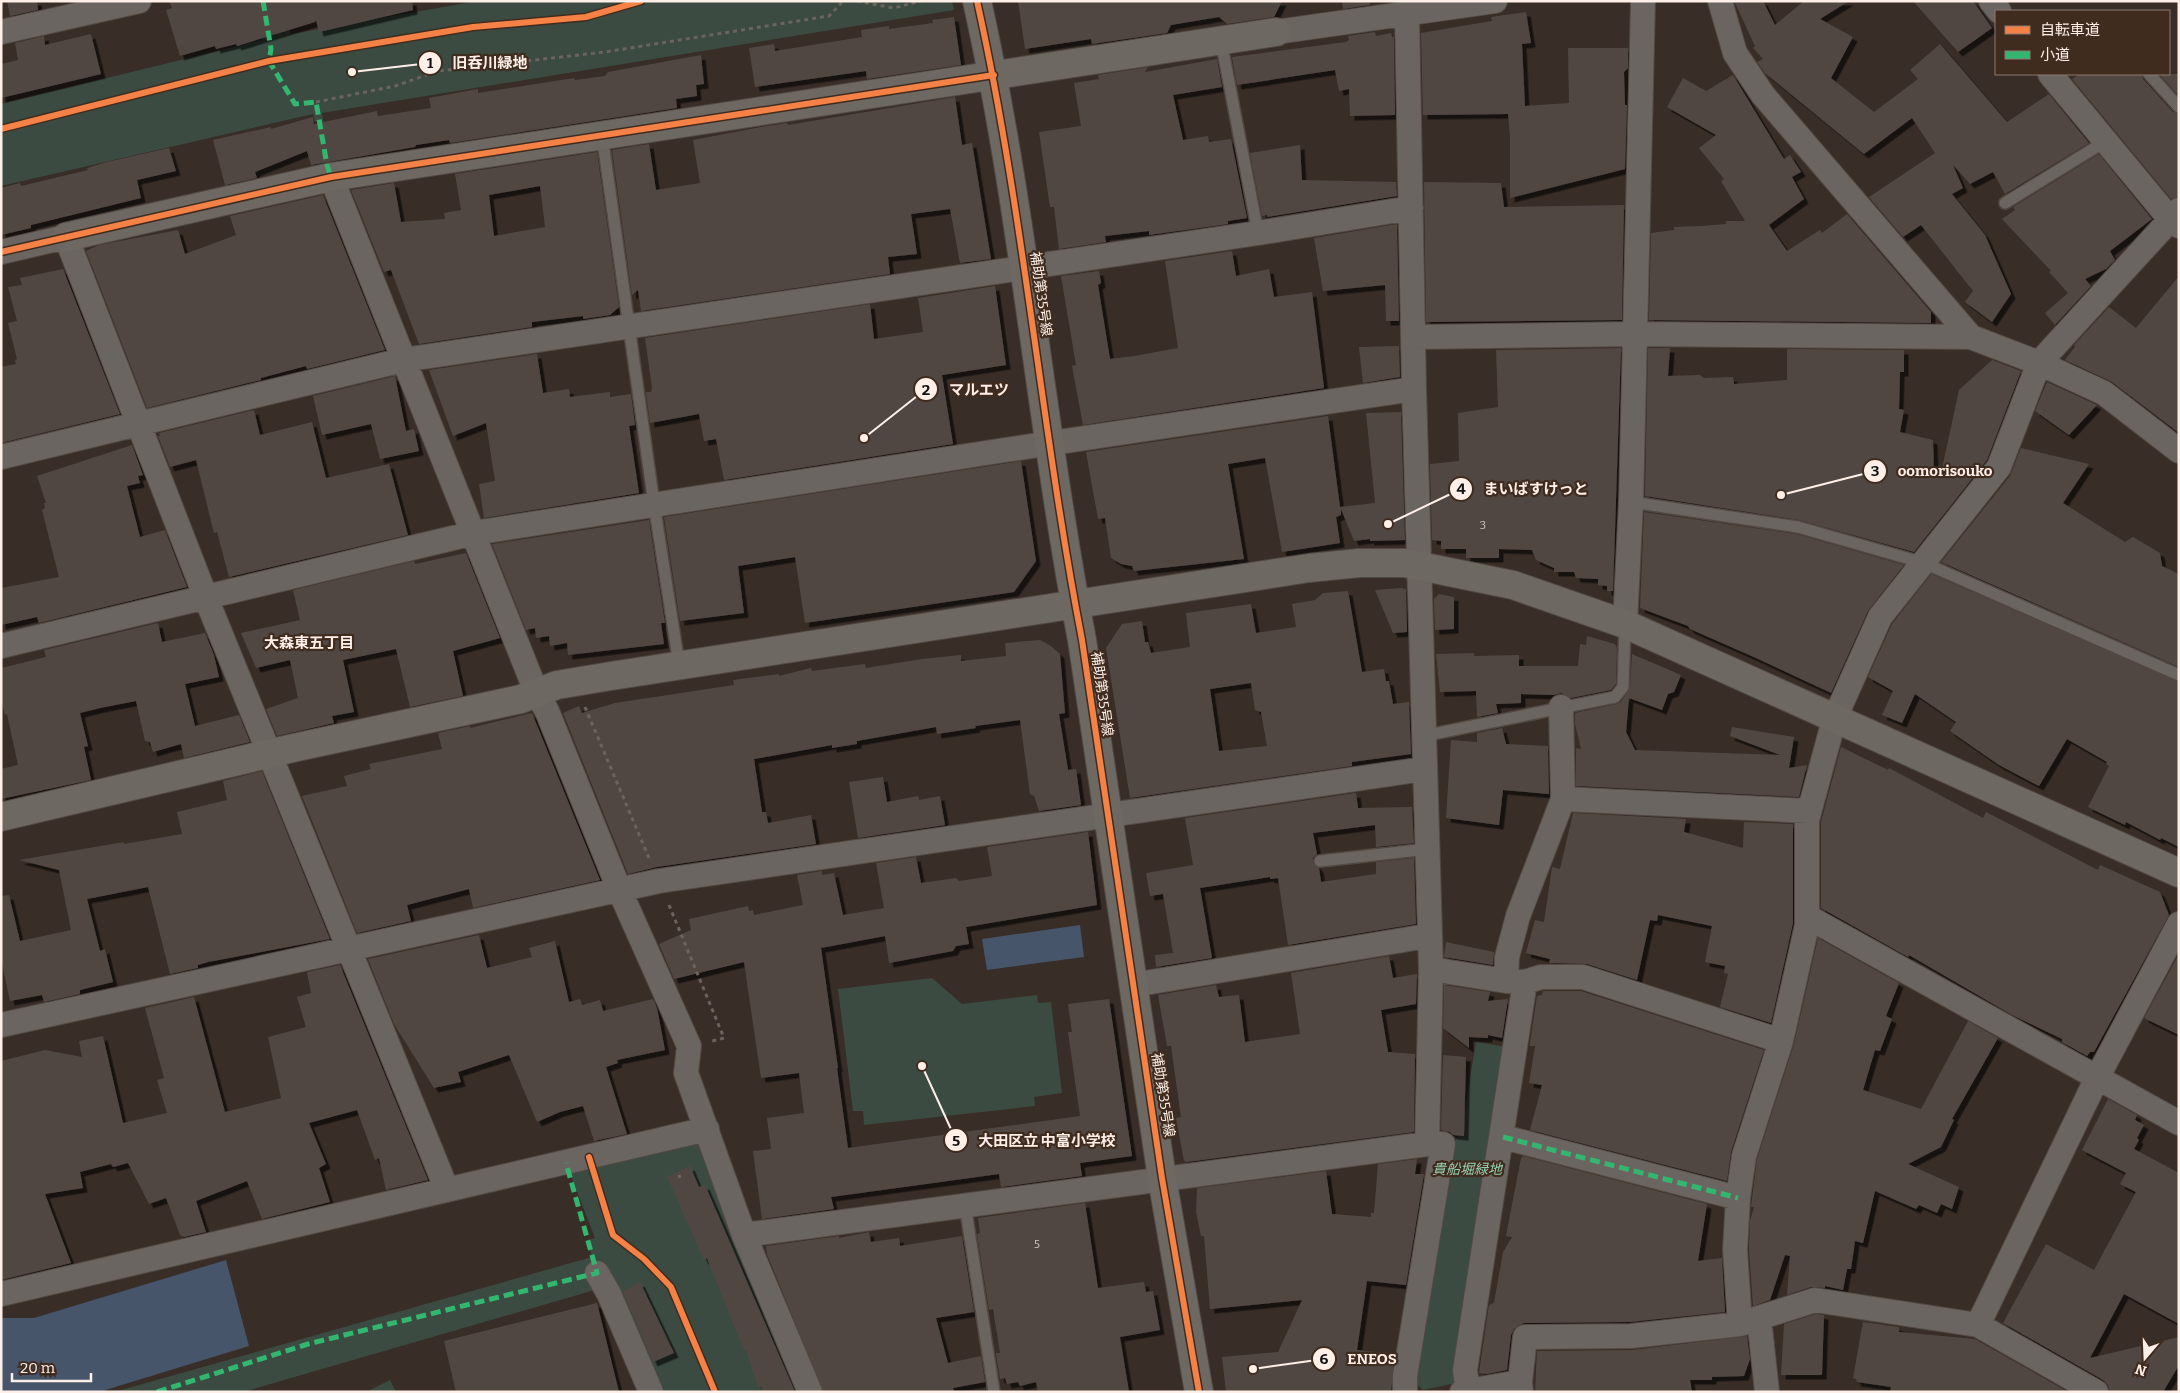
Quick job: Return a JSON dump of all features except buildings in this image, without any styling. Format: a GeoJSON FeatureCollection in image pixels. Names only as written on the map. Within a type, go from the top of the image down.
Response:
{"type":"FeatureCollection","features":[{"type":"Feature","properties":{"kind":"street"},"geometry":{"type":"LineString","coordinates":[[1,32],[138,1]]}},
{"type":"Feature","properties":{"kind":"street","name":"補助第35号線"},"geometry":{"type":"LineString","coordinates":[[977,1],[994,75],[1024,266],[1066,562],[1075,604],[1162,1178],[1199,1392]]}},
{"type":"Feature","properties":{"kind":"street"},"geometry":{"type":"LineString","coordinates":[[1,252],[331,177],[1276,32],[1407,15],[1495,1]]}},
{"type":"Feature","properties":{"kind":"street"},"geometry":{"type":"LineString","coordinates":[[1625,624],[1643,1]]}},
{"type":"Feature","properties":{"kind":"street"},"geometry":{"type":"LineString","coordinates":[[1720,1],[1735,54],[1763,95],[1971,337]]}},
{"type":"Feature","properties":{"kind":"street"},"geometry":{"type":"LineString","coordinates":[[1407,15],[1414,389],[1431,969],[1427,1144]]}},
{"type":"Feature","properties":{"kind":"street"},"geometry":{"type":"LineString","coordinates":[[1766,1392],[1735,1250],[1738,1198],[1744,1156],[1782,1041],[1808,917],[1807,820],[1834,720],[1880,617],[1999,467],[2039,363],[2176,218],[2106,141],[2051,75]]}},
{"type":"Feature","properties":{"kind":"street"},"geometry":{"type":"LineString","coordinates":[[331,177],[537,694],[547,711],[619,889],[689,1046],[686,1073],[744,1235],[810,1392]]}},
{"type":"Feature","properties":{"kind":"street"},"geometry":{"type":"LineString","coordinates":[[1,457],[403,360],[1024,266],[1258,233],[1411,208]]}},
{"type":"Feature","properties":{"kind":"street"},"geometry":{"type":"LineString","coordinates":[[66,237],[206,598],[271,753],[447,1190]]}},
{"type":"Feature","properties":{"kind":"street"},"geometry":{"type":"LineString","coordinates":[[1414,337],[1634,334],[1971,337],[2039,363],[2104,392],[2179,451]]}},
{"type":"Feature","properties":{"kind":"street"},"geometry":{"type":"LineString","coordinates":[[1,646],[474,533],[1049,443],[1414,389]]}},
{"type":"Feature","properties":{"kind":"street"},"geometry":{"type":"LineString","coordinates":[[1,817],[271,753],[537,694],[557,685],[679,664],[1309,568],[1358,563],[1404,563],[1513,585],[1625,624],[1834,720],[2179,873]]}},
{"type":"Feature","properties":{"kind":"street"},"geometry":{"type":"LineString","coordinates":[[1561,707],[1563,799],[1518,916],[1507,957],[1516,982],[1503,1137],[1465,1370],[1466,1391],[1521,1387],[1525,1337],[1631,1336],[1749,1321],[1815,1300],[1978,1325],[2096,1392]]}},
{"type":"Feature","properties":{"kind":"street"},"geometry":{"type":"LineString","coordinates":[[1,1025],[659,881],[1424,769]]}},
{"type":"Feature","properties":{"kind":"street"},"geometry":{"type":"LineString","coordinates":[[1563,799],[1809,811]]}},
{"type":"Feature","properties":{"kind":"street"},"geometry":{"type":"LineString","coordinates":[[1808,917],[2179,1122]]}},
{"type":"Feature","properties":{"kind":"street"},"geometry":{"type":"LineString","coordinates":[[1978,1325],[2097,1078],[2179,924]]}},
{"type":"Feature","properties":{"kind":"street"},"geometry":{"type":"LineString","coordinates":[[1133,985],[1429,937]]}},
{"type":"Feature","properties":{"kind":"street"},"geometry":{"type":"LineString","coordinates":[[1431,969],[1516,982],[1542,977],[1583,977],[1782,1041]]}},
{"type":"Feature","properties":{"kind":"street"},"geometry":{"type":"LineString","coordinates":[[1,1294],[707,1129]]}},
{"type":"Feature","properties":{"kind":"street"},"geometry":{"type":"LineString","coordinates":[[1503,1137],[1738,1198]]}},
{"type":"Feature","properties":{"kind":"street"},"geometry":{"type":"LineString","coordinates":[[744,1235],[1162,1178],[1427,1144],[1443,1144],[1405,1376],[1405,1392]]}},
{"type":"Feature","properties":{"kind":"street"},"geometry":{"type":"LineString","coordinates":[[597,1273],[609,1294],[651,1392]]}},
{"type":"Feature","properties":{"kind":"lane"},"geometry":{"type":"LineString","coordinates":[[1221,41],[1258,233]]}},
{"type":"Feature","properties":{"kind":"lane"},"geometry":{"type":"LineString","coordinates":[[2151,75],[2179,107]]}},
{"type":"Feature","properties":{"kind":"lane"},"geometry":{"type":"LineString","coordinates":[[602,135],[654,504],[679,664]]}},
{"type":"Feature","properties":{"kind":"lane"},"geometry":{"type":"LineString","coordinates":[[2005,203],[2106,141]]}},
{"type":"Feature","properties":{"kind":"lane"},"geometry":{"type":"LineString","coordinates":[[1630,502],[1798,527],[1924,563],[2179,675]]}},
{"type":"Feature","properties":{"kind":"lane"},"geometry":{"type":"LineString","coordinates":[[1423,736],[1615,697],[1623,687],[1625,624]]}},
{"type":"Feature","properties":{"kind":"lane"},"geometry":{"type":"LineString","coordinates":[[1320,861],[1428,849]]}},
{"type":"Feature","properties":{"kind":"lane"},"geometry":{"type":"LineString","coordinates":[[964,1205],[994,1392]]}},
{"type":"Feature","properties":{"kind":"path"},"geometry":{"type":"LineString","coordinates":[[316,102],[395,86],[438,71],[605,52],[829,16],[843,1]]}},
{"type":"Feature","properties":{"kind":"path"},"geometry":{"type":"LineString","coordinates":[[857,1],[894,8],[920,1]]}},
{"type":"Feature","properties":{"kind":"green space"},"geometry":{"type":"Polygon","coordinates":[[[250,1],[280,1],[291,34],[477,1],[952,1],[954,10],[322,113],[329,156],[324,157],[313,114],[1,186],[1,104],[262,40],[250,1]]]}},
{"type":"Feature","properties":{"kind":"green space"},"geometry":{"type":"Polygon","coordinates":[[[932,978],[962,1004],[1037,995],[1038,1003],[1051,1002],[1062,1093],[1034,1097],[1035,1106],[864,1125],[863,1111],[853,1111],[838,989],[932,978]]]}},
{"type":"Feature","properties":{"kind":"green space","name":"貴船堀緑地"},"geometry":{"type":"Polygon","coordinates":[[[1476,1042],[1507,1047],[1456,1383],[1423,1390],[1414,1381],[1448,1151],[1461,1132],[1476,1042]]]}},
{"type":"Feature","properties":{"kind":"green space"},"geometry":{"type":"Polygon","coordinates":[[[707,1129],[810,1392],[651,1392],[605,1287],[243,1392],[114,1392],[592,1257],[587,1240],[595,1238],[566,1163],[707,1129]]]}},
{"type":"Feature","properties":{"kind":"green space"},"geometry":{"type":"Polygon","coordinates":[[[390,1380],[396,1392],[366,1392],[390,1380]]]}},
{"type":"Feature","properties":{"kind":"water"},"geometry":{"type":"Polygon","coordinates":[[[1080,925],[1084,957],[987,970],[982,939],[1080,925]]]}},
{"type":"Feature","properties":{"kind":"water"},"geometry":{"type":"Polygon","coordinates":[[[226,1260],[249,1346],[99,1392],[1,1392],[1,1318],[34,1318],[226,1260]]]}},
{"type":"Feature","properties":{"kind":"marked path"},"geometry":{"type":"LineString","coordinates":[[263,1],[271,49],[269,61],[295,104],[316,102],[327,165],[331,177]]}},
{"type":"Feature","properties":{"kind":"marked path"},"geometry":{"type":"LineString","coordinates":[[1503,1137],[1738,1198]]}},
{"type":"Feature","properties":{"kind":"marked path"},"geometry":{"type":"LineString","coordinates":[[157,1392],[308,1344],[597,1273],[566,1163]]}},
{"type":"Feature","properties":{"kind":"cycle path"},"geometry":{"type":"LineString","coordinates":[[1,129],[269,61],[473,27],[586,17],[641,1]]}},
{"type":"Feature","properties":{"kind":"cycle path"},"geometry":{"type":"LineString","coordinates":[[977,1],[993,80],[1020,240],[1162,1178],[1199,1392]]}},
{"type":"Feature","properties":{"kind":"cycle path"},"geometry":{"type":"LineString","coordinates":[[1,252],[331,177],[994,75]]}},
{"type":"Feature","properties":{"kind":"cycle path"},"geometry":{"type":"LineString","coordinates":[[589,1157],[613,1235],[644,1259],[671,1287],[715,1392]]}},
{"type":"Feature","properties":{"kind":"place","name":"旧呑川緑地"},"geometry":{"type":"Point","coordinates":[352,72]}},
{"type":"Feature","properties":{"kind":"place","name":"マルエツ"},"geometry":{"type":"Point","coordinates":[864,438]}},
{"type":"Feature","properties":{"kind":"place","name":"oomorisouko"},"geometry":{"type":"Point","coordinates":[1781,495]}},
{"type":"Feature","properties":{"kind":"place","name":"まいばすけっと"},"geometry":{"type":"Point","coordinates":[1388,524]}},
{"type":"Feature","properties":{"kind":"place","name":"大田区立 中富小学校"},"geometry":{"type":"Point","coordinates":[922,1066]}},
{"type":"Feature","properties":{"kind":"place","name":"ENEOS"},"geometry":{"type":"Point","coordinates":[1253,1369]}},
{"type":"Feature","properties":{"kind":"district","name":"大森東五丁目"},"geometry":{"type":"Point","coordinates":[309,643]}}]}
